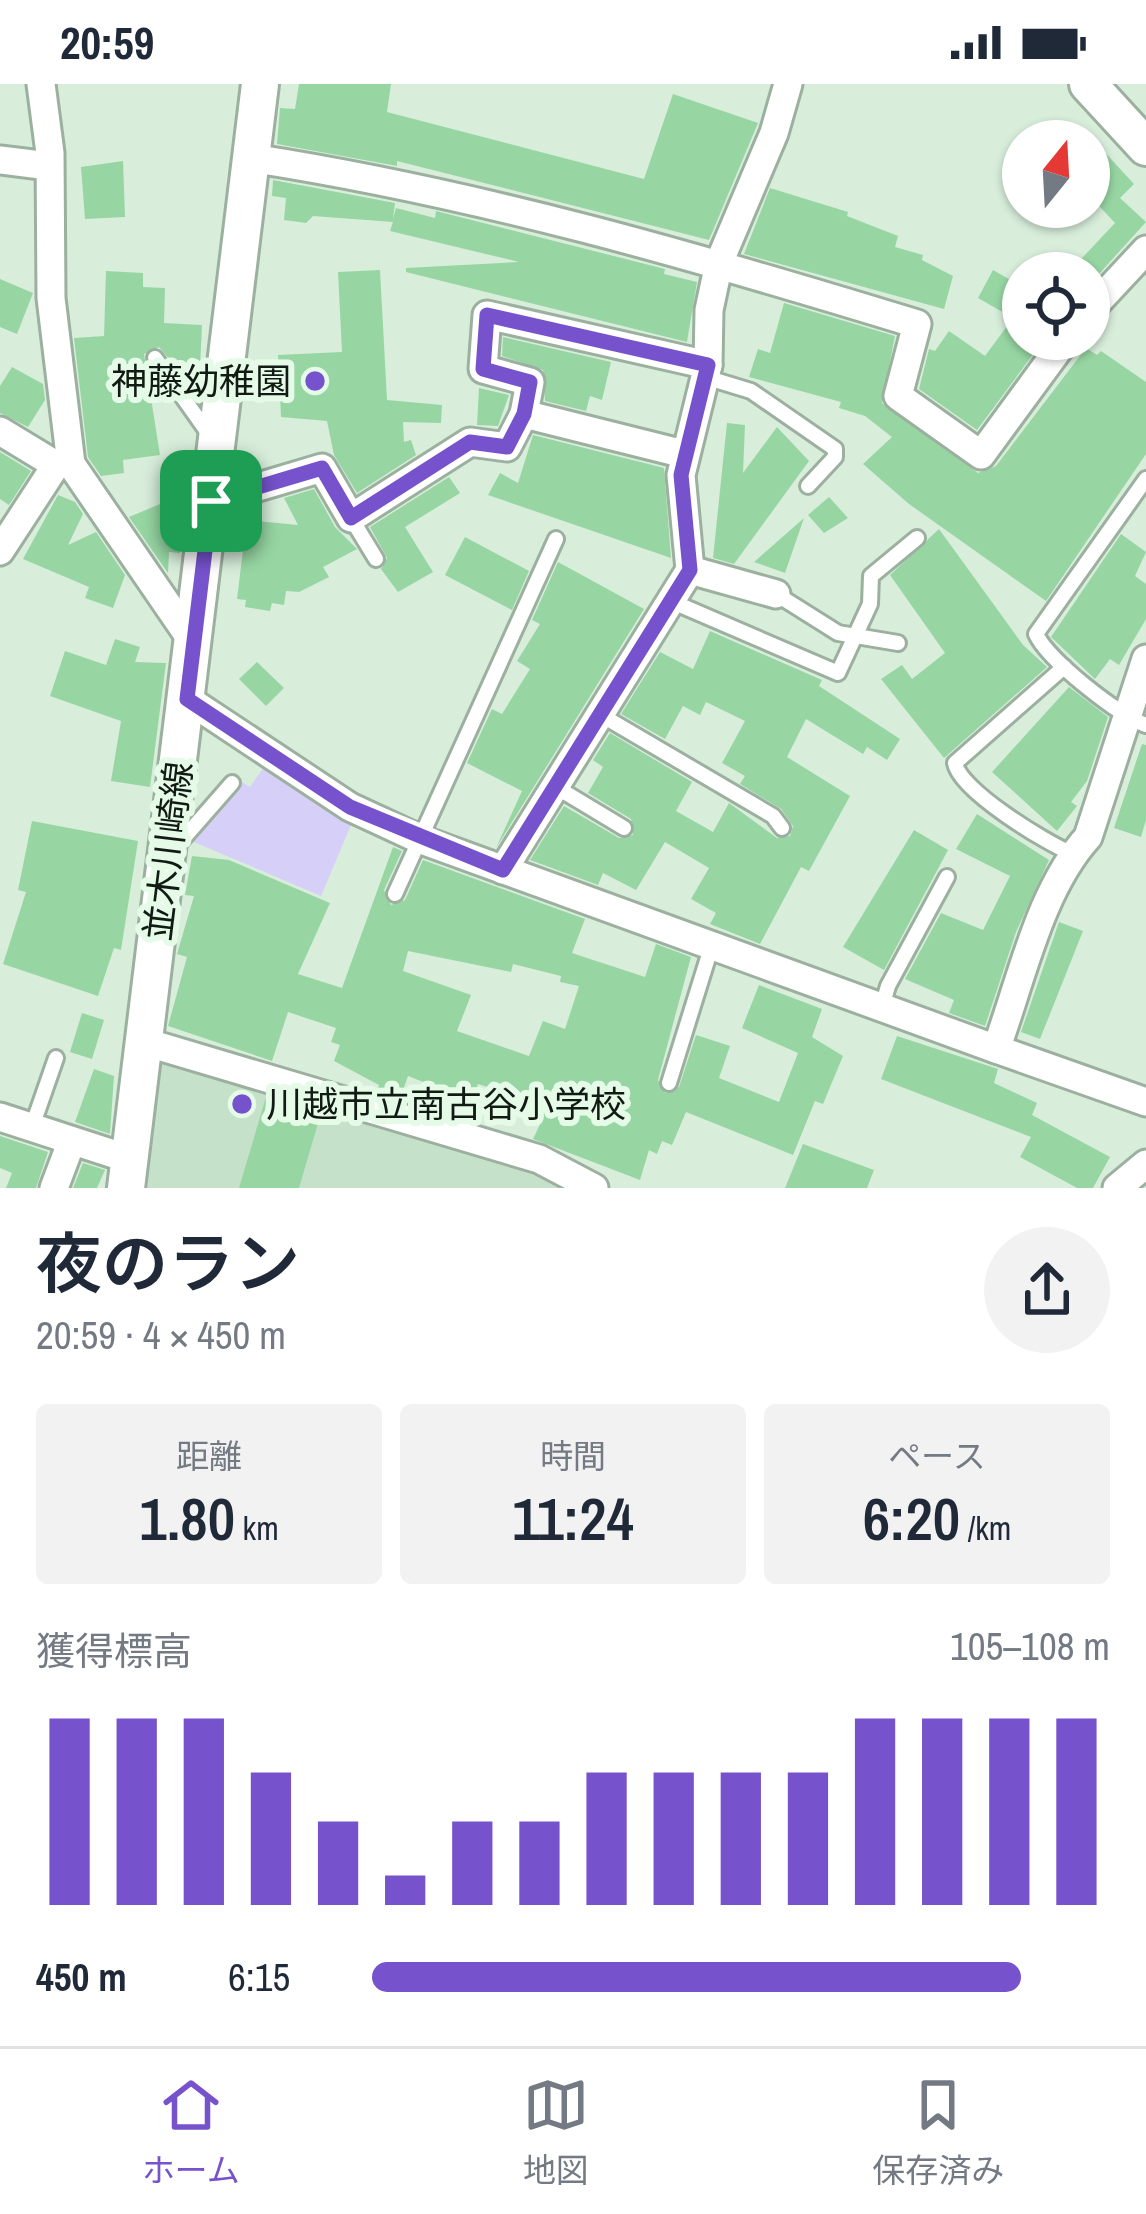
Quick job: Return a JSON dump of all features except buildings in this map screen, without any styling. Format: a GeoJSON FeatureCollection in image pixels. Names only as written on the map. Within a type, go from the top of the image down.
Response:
{"type":"FeatureCollection","features":[{"type":"Feature","properties":{"kind":"main road","name":"並木川崎線"},"geometry":{"type":"LineString","coordinates":[[127,1174],[260,84]]}},
{"type":"Feature","properties":{"kind":"main road"},"geometry":{"type":"LineString","coordinates":[[1088,84],[1146,147]]}},
{"type":"Feature","properties":{"kind":"street"},"geometry":{"type":"LineString","coordinates":[[0,551],[63,465],[51,298],[50,166],[40,84]]}},
{"type":"Feature","properties":{"kind":"street"},"geometry":{"type":"LineString","coordinates":[[503,870],[690,570],[684,454],[706,371],[709,310],[719,263],[774,133],[788,84]]}},
{"type":"Feature","properties":{"kind":"street"},"geometry":{"type":"LineString","coordinates":[[251,158],[374,177],[719,263],[917,324],[898,396],[982,455],[1051,360]]}},
{"type":"Feature","properties":{"kind":"street"},"geometry":{"type":"LineString","coordinates":[[0,160],[50,166]]}},
{"type":"Feature","properties":{"kind":"street"},"geometry":{"type":"LineString","coordinates":[[1110,289],[1146,250]]}},
{"type":"Feature","properties":{"kind":"street"},"geometry":{"type":"LineString","coordinates":[[211,501],[322,468],[351,518],[470,442],[507,447],[524,414],[530,382],[483,369],[487,315],[706,371]]}},
{"type":"Feature","properties":{"kind":"street"},"geometry":{"type":"LineString","coordinates":[[524,414],[684,454]]}},
{"type":"Feature","properties":{"kind":"street"},"geometry":{"type":"LineString","coordinates":[[0,430],[63,465],[193,642]]}},
{"type":"Feature","properties":{"kind":"street"},"geometry":{"type":"LineString","coordinates":[[690,570],[776,594]]}},
{"type":"Feature","properties":{"kind":"street"},"geometry":{"type":"LineString","coordinates":[[996,1049],[1072,854],[1088,837],[1137,722],[1146,659]]}},
{"type":"Feature","properties":{"kind":"street"},"geometry":{"type":"LineString","coordinates":[[187,699],[350,807],[419,839],[1146,1102]]}},
{"type":"Feature","properties":{"kind":"street"},"geometry":{"type":"LineString","coordinates":[[146,1042],[539,1159],[594,1188]]}},
{"type":"Feature","properties":{"kind":"street"},"geometry":{"type":"LineString","coordinates":[[0,1117],[71,1143],[127,1174]]}},
{"type":"Feature","properties":{"kind":"street"},"geometry":{"type":"LineString","coordinates":[[54,1188],[71,1143]]}},
{"type":"Feature","properties":{"kind":"street"},"geometry":{"type":"LineString","coordinates":[[1117,1188],[1146,1164]]}},
{"type":"Feature","properties":{"kind":"lane"},"geometry":{"type":"LineString","coordinates":[[155,358],[217,446]]}},
{"type":"Feature","properties":{"kind":"lane"},"geometry":{"type":"LineString","coordinates":[[706,371],[751,391],[835,449],[835,457],[808,486]]}},
{"type":"Feature","properties":{"kind":"lane"},"geometry":{"type":"LineString","coordinates":[[1137,722],[1064,667],[1036,634],[1146,479]]}},
{"type":"Feature","properties":{"kind":"lane"},"geometry":{"type":"LineString","coordinates":[[351,518],[376,559]]}},
{"type":"Feature","properties":{"kind":"lane"},"geometry":{"type":"LineString","coordinates":[[673,602],[838,673],[870,604],[871,576],[917,538]]}},
{"type":"Feature","properties":{"kind":"lane"},"geometry":{"type":"LineString","coordinates":[[394,894],[556,539]]}},
{"type":"Feature","properties":{"kind":"lane"},"geometry":{"type":"LineString","coordinates":[[776,594],[838,633],[898,644]]}},
{"type":"Feature","properties":{"kind":"lane"},"geometry":{"type":"LineString","coordinates":[[1064,667],[955,763],[963,781],[1072,854]]}},
{"type":"Feature","properties":{"kind":"lane"},"geometry":{"type":"LineString","coordinates":[[601,715],[772,816],[782,828]]}},
{"type":"Feature","properties":{"kind":"lane"},"geometry":{"type":"LineString","coordinates":[[166,858],[232,783]]}},
{"type":"Feature","properties":{"kind":"lane"},"geometry":{"type":"LineString","coordinates":[[556,787],[623,829]]}},
{"type":"Feature","properties":{"kind":"lane"},"geometry":{"type":"LineString","coordinates":[[882,1007],[946,877]]}},
{"type":"Feature","properties":{"kind":"lane"},"geometry":{"type":"LineString","coordinates":[[669,1083],[711,948]]}},
{"type":"Feature","properties":{"kind":"lane"},"geometry":{"type":"LineString","coordinates":[[32,1128],[56,1058]]}},
{"type":"Feature","properties":{"kind":"shaded area"},"geometry":{"type":"Polygon","coordinates":[[[269,760],[354,818],[321,896],[194,842],[242,782],[250,787],[269,760]]]}},
{"type":"Feature","properties":{"kind":"shaded area","name":"川越市立南古谷小学校"},"geometry":{"type":"Polygon","coordinates":[[[161,1056],[495,1152],[575,1188],[146,1188],[161,1056]]]}},
{"type":"Feature","properties":{"kind":"place","name":"神藤幼稚園"},"geometry":{"type":"Point","coordinates":[315,381]}},
{"type":"Feature","properties":{"kind":"place","name":"川越市立南古谷小学校"},"geometry":{"type":"Point","coordinates":[242,1104]}},
{"type":"Feature","properties":{"kind":"route"},"geometry":{"type":"LineString","coordinates":[[487,315],[708,365],[681,475],[690,570],[503,870],[350,807],[187,699],[211,501],[322,468],[351,518],[470,442],[507,447],[524,414],[530,382],[483,369],[487,315]]}}]}
